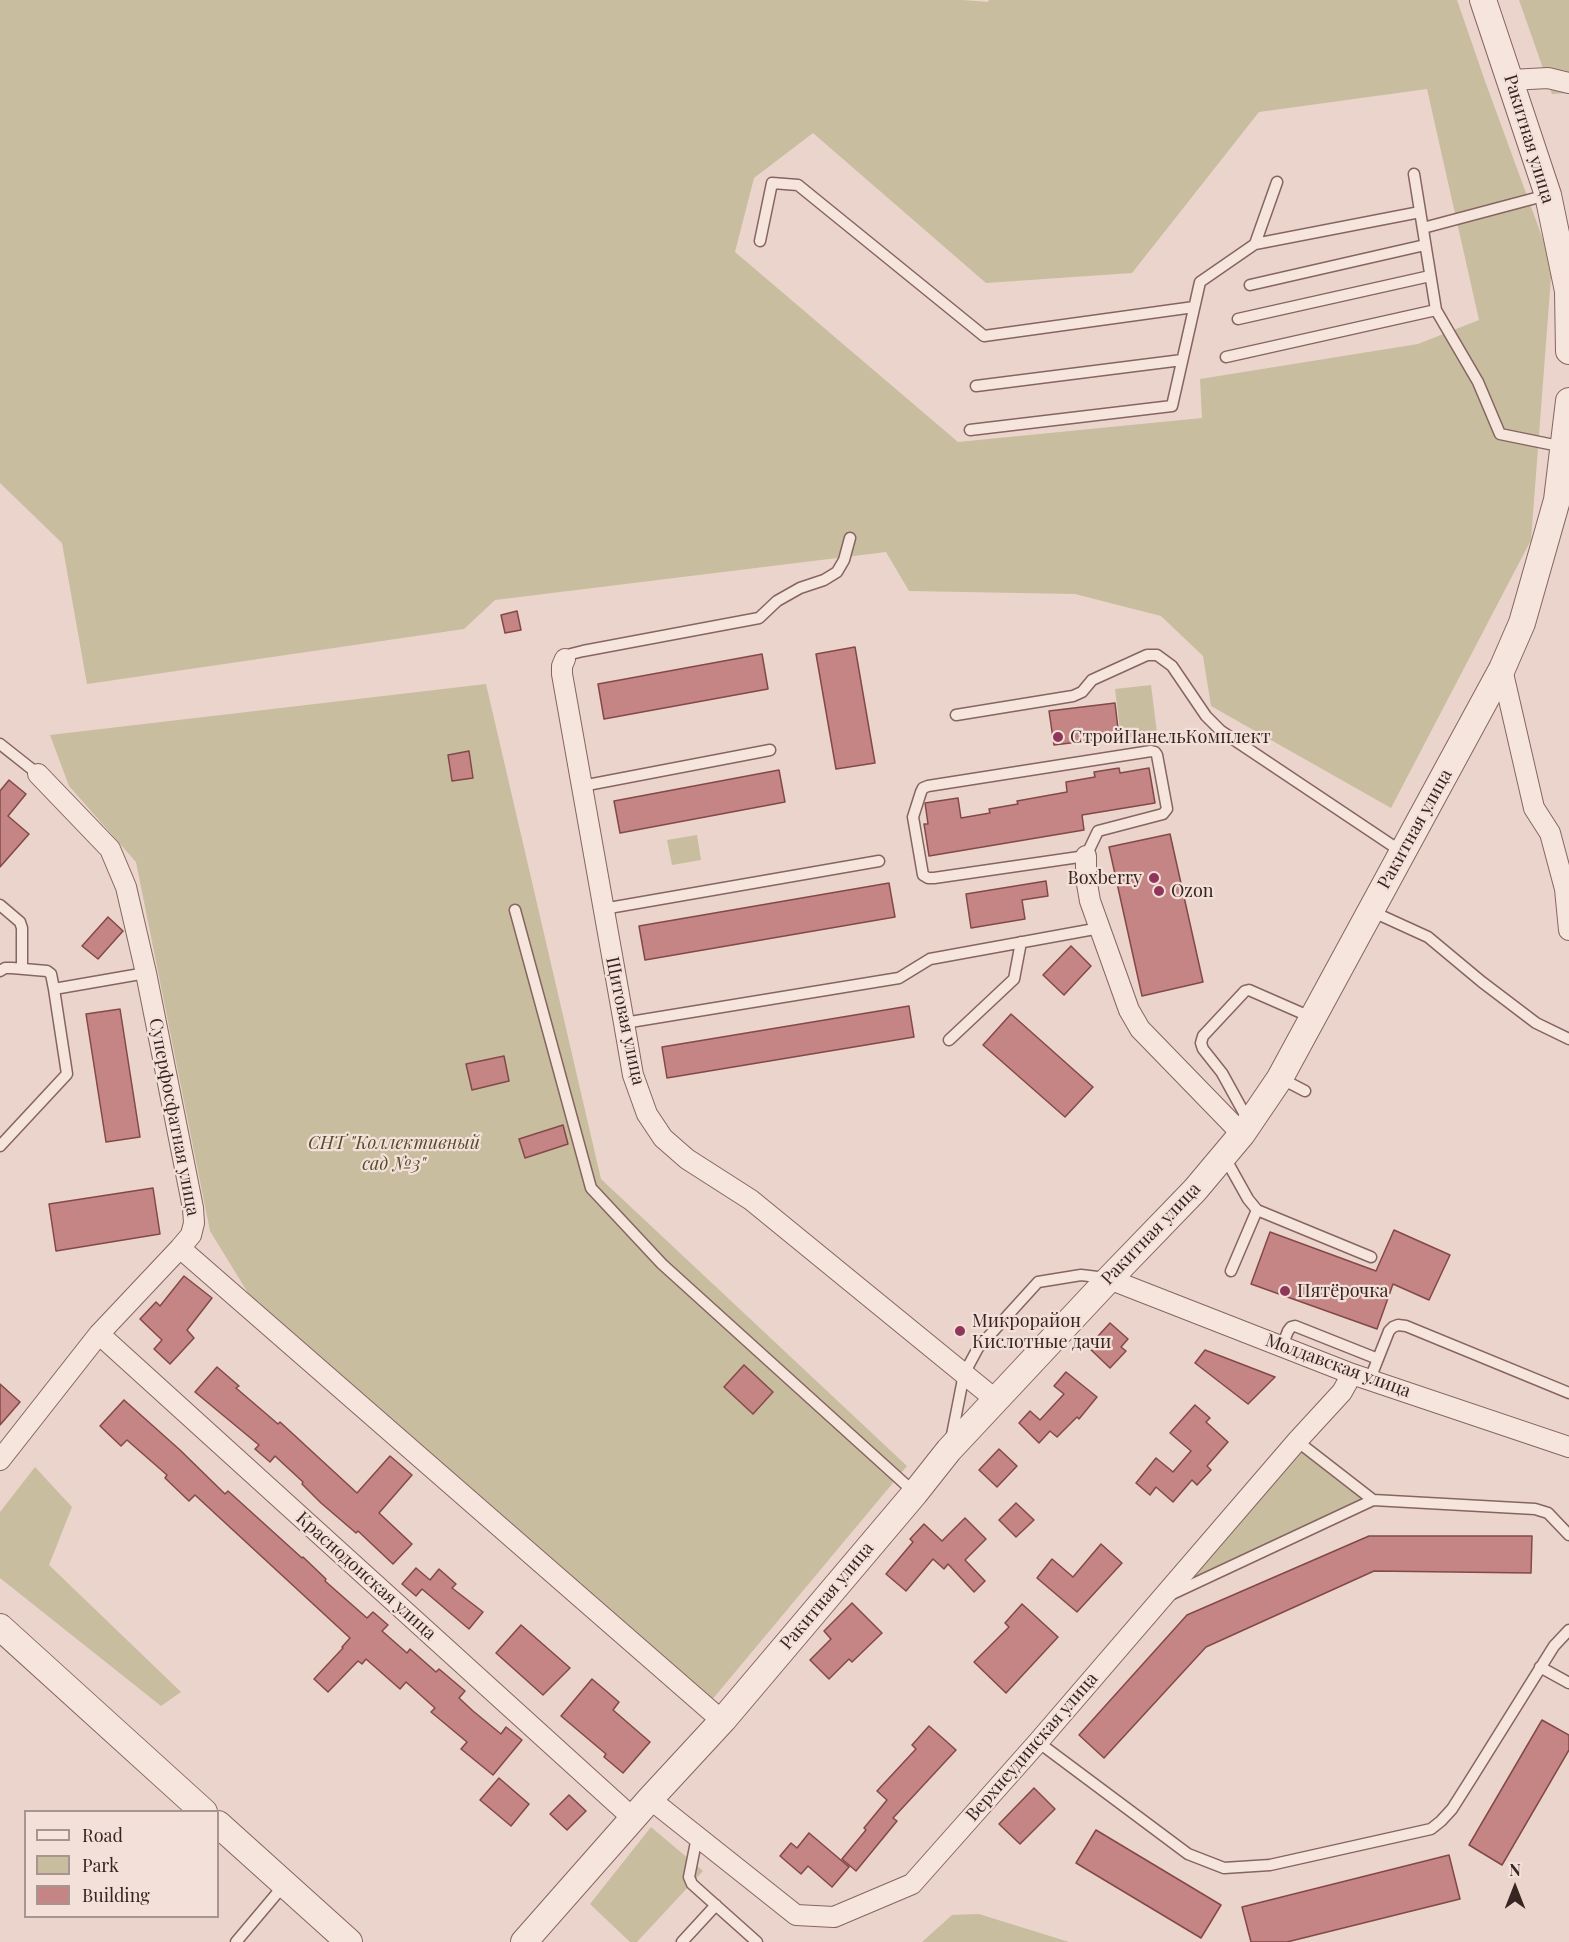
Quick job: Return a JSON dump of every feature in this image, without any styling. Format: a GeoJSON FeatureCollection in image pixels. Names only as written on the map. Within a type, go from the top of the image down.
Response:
{"type":"FeatureCollection","features":[{"type":"Feature","properties":{"kind":"street","name":"Ракитная улица"},"geometry":{"type":"LineString","coordinates":[[1483,0],[1548,195],[1567,274],[1569,351]]}},
{"type":"Feature","properties":{"kind":"street"},"geometry":{"type":"LineString","coordinates":[[1511,80],[1548,78],[1569,83]]}},
{"type":"Feature","properties":{"kind":"street","name":"Ракитная улица"},"geometry":{"type":"LineString","coordinates":[[524,1942],[723,1720],[949,1450],[1195,1190],[1245,1128],[1280,1078],[1502,669],[1522,623],[1563,499],[1569,401]]}},
{"type":"Feature","properties":{"kind":"street","name":"Щитовая улица"},"geometry":{"type":"LineString","coordinates":[[565,659],[562,674],[603,909],[633,1075],[647,1114],[663,1138],[687,1160],[752,1200],[996,1400]]}},
{"type":"Feature","properties":{"kind":"street"},"geometry":{"type":"LineString","coordinates":[[1502,669],[1534,808],[1550,833],[1565,889],[1569,930]]}},
{"type":"Feature","properties":{"kind":"street","name":"Суперфосфатная улица"},"geometry":{"type":"LineString","coordinates":[[0,1460],[99,1334],[191,1235],[194,1223],[193,1208],[146,973],[126,887],[110,849],[38,774]]}},
{"type":"Feature","properties":{"kind":"street"},"geometry":{"type":"LineString","coordinates":[[1086,856],[1086,878],[1090,901],[1130,1010],[1140,1029],[1245,1128]]}},
{"type":"Feature","properties":{"kind":"street"},"geometry":{"type":"LineString","coordinates":[[180,1248],[712,1713],[723,1720]]}},
{"type":"Feature","properties":{"kind":"street","name":"Молдавская улица"},"geometry":{"type":"LineString","coordinates":[[1109,1279],[1361,1376],[1569,1447]]}},
{"type":"Feature","properties":{"kind":"street","name":"Краснодонская улица"},"geometry":{"type":"LineString","coordinates":[[99,1334],[625,1811],[642,1808]]}},
{"type":"Feature","properties":{"kind":"street","name":"Верхнеудинская улица"},"geometry":{"type":"LineString","coordinates":[[642,1808],[697,1837],[796,1915],[834,1917],[912,1884],[1038,1742],[1297,1441],[1342,1392],[1361,1376]]}},
{"type":"Feature","properties":{"kind":"street"},"geometry":{"type":"LineString","coordinates":[[0,1627],[202,1810]]}},
{"type":"Feature","properties":{"kind":"street"},"geometry":{"type":"LineString","coordinates":[[219,1825],[349,1942]]}},
{"type":"Feature","properties":{"kind":"lane"},"geometry":{"type":"LineString","coordinates":[[1414,174],[1436,310],[1478,382],[1500,434],[1565,447]]}},
{"type":"Feature","properties":{"kind":"lane"},"geometry":{"type":"LineString","coordinates":[[1255,244],[1277,182]]}},
{"type":"Feature","properties":{"kind":"lane"},"geometry":{"type":"LineString","coordinates":[[760,241],[772,183],[798,185],[984,336],[1194,307]]}},
{"type":"Feature","properties":{"kind":"lane"},"geometry":{"type":"LineString","coordinates":[[1423,228],[1548,195]]}},
{"type":"Feature","properties":{"kind":"lane"},"geometry":{"type":"LineString","coordinates":[[970,430],[1172,406],[1200,282],[1255,244],[1420,212]]}},
{"type":"Feature","properties":{"kind":"lane"},"geometry":{"type":"LineString","coordinates":[[1250,285],[1425,246]]}},
{"type":"Feature","properties":{"kind":"lane"},"geometry":{"type":"LineString","coordinates":[[1238,319],[1430,276]]}},
{"type":"Feature","properties":{"kind":"lane"},"geometry":{"type":"LineString","coordinates":[[1226,357],[1436,310]]}},
{"type":"Feature","properties":{"kind":"lane"},"geometry":{"type":"LineString","coordinates":[[976,386],[1182,360]]}},
{"type":"Feature","properties":{"kind":"lane"},"geometry":{"type":"LineString","coordinates":[[565,659],[571,654],[583,651],[759,618],[777,601],[837,572],[844,560],[850,538]]}},
{"type":"Feature","properties":{"kind":"lane"},"geometry":{"type":"LineString","coordinates":[[956,715],[1073,696],[1082,692],[1092,681],[1147,655],[1157,655],[1172,666],[1206,716],[1221,731],[1402,852]]}},
{"type":"Feature","properties":{"kind":"lane"},"geometry":{"type":"LineString","coordinates":[[0,744],[38,774]]}},
{"type":"Feature","properties":{"kind":"lane"},"geometry":{"type":"LineString","coordinates":[[582,786],[770,750]]}},
{"type":"Feature","properties":{"kind":"lane"},"geometry":{"type":"LineString","coordinates":[[1155,752],[1166,812],[1098,831],[1086,856],[928,878],[923,875],[913,817],[921,792],[928,786],[1155,752]]}},
{"type":"Feature","properties":{"kind":"lane"},"geometry":{"type":"LineString","coordinates":[[603,909],[879,861]]}},
{"type":"Feature","properties":{"kind":"lane"},"geometry":{"type":"LineString","coordinates":[[0,905],[20,922],[22,969]]}},
{"type":"Feature","properties":{"kind":"lane"},"geometry":{"type":"LineString","coordinates":[[515,910],[591,1188],[662,1264],[915,1493]]}},
{"type":"Feature","properties":{"kind":"lane"},"geometry":{"type":"LineString","coordinates":[[1370,911],[1428,937],[1536,1023],[1569,1039]]}},
{"type":"Feature","properties":{"kind":"lane"},"geometry":{"type":"LineString","coordinates":[[624,1023],[899,978],[930,959],[1100,928]]}},
{"type":"Feature","properties":{"kind":"lane"},"geometry":{"type":"LineString","coordinates":[[950,1040],[1014,979],[1021,942]]}},
{"type":"Feature","properties":{"kind":"lane"},"geometry":{"type":"LineString","coordinates":[[0,971],[5,968],[22,969],[47,971],[51,975],[67,1074],[0,1146]]}},
{"type":"Feature","properties":{"kind":"lane"},"geometry":{"type":"LineString","coordinates":[[54,989],[146,973]]}},
{"type":"Feature","properties":{"kind":"lane"},"geometry":{"type":"LineString","coordinates":[[1245,1128],[1222,1073],[1203,1049],[1201,1043],[1203,1036],[1245,991],[1249,990],[1313,1018]]}},
{"type":"Feature","properties":{"kind":"lane"},"geometry":{"type":"LineString","coordinates":[[1280,1078],[1305,1091]]}},
{"type":"Feature","properties":{"kind":"lane"},"geometry":{"type":"LineString","coordinates":[[1224,1155],[1248,1199],[1257,1210],[1371,1257]]}},
{"type":"Feature","properties":{"kind":"lane"},"geometry":{"type":"LineString","coordinates":[[1231,1271],[1257,1210]]}},
{"type":"Feature","properties":{"kind":"lane"},"geometry":{"type":"LineString","coordinates":[[949,1450],[964,1374],[978,1347],[1038,1282],[1081,1275],[1109,1279]]}},
{"type":"Feature","properties":{"kind":"lane"},"geometry":{"type":"LineString","coordinates":[[1361,1376],[1378,1359],[1393,1327],[1398,1325],[1406,1326],[1569,1393]]}},
{"type":"Feature","properties":{"kind":"lane"},"geometry":{"type":"LineString","coordinates":[[1282,1346],[1288,1331],[1295,1326],[1378,1359]]}},
{"type":"Feature","properties":{"kind":"lane"},"geometry":{"type":"LineString","coordinates":[[1297,1441],[1373,1500]]}},
{"type":"Feature","properties":{"kind":"lane"},"geometry":{"type":"LineString","coordinates":[[1161,1599],[1373,1500],[1535,1509],[1548,1513],[1569,1535]]}},
{"type":"Feature","properties":{"kind":"lane"},"geometry":{"type":"LineString","coordinates":[[1038,1742],[1188,1854],[1224,1868],[1270,1865],[1431,1829],[1452,1809],[1540,1667],[1554,1646],[1569,1630]]}},
{"type":"Feature","properties":{"kind":"lane"},"geometry":{"type":"LineString","coordinates":[[1540,1667],[1569,1683]]}},
{"type":"Feature","properties":{"kind":"lane"},"geometry":{"type":"LineString","coordinates":[[697,1837],[689,1877],[692,1884],[757,1942]]}},
{"type":"Feature","properties":{"kind":"lane"},"geometry":{"type":"LineString","coordinates":[[236,1942],[285,1885]]}},
{"type":"Feature","properties":{"kind":"lane"},"geometry":{"type":"LineString","coordinates":[[682,1942],[716,1905]]}},
{"type":"Feature","properties":{"kind":"green space"},"geometry":{"type":"Polygon","coordinates":[[[0,0],[963,0],[988,2],[989,0],[1457,0],[1552,264],[1531,540],[1391,808],[1211,706],[1203,656],[1161,616],[1075,594],[909,591],[886,552],[495,600],[464,629],[87,684],[62,543],[0,483],[0,0]],[[1427,89],[1259,112],[1132,273],[986,283],[813,133],[754,178],[735,252],[958,442],[1202,418],[1200,379],[1418,344],[1479,320],[1427,89]]]}},
{"type":"Feature","properties":{"kind":"green space"},"geometry":{"type":"Polygon","coordinates":[[[1519,0],[1569,0],[1569,93],[1552,94],[1519,0]]]}},
{"type":"Feature","properties":{"kind":"green space","name":"СНТ \"Коллективный сад №3\""},"geometry":{"type":"Polygon","coordinates":[[[486,684],[601,1179],[907,1466],[711,1701],[256,1306],[210,1231],[136,862],[69,786],[50,735],[486,684]]]}},
{"type":"Feature","properties":{"kind":"green space"},"geometry":{"type":"Polygon","coordinates":[[[1151,685],[1157,733],[1121,738],[1115,689],[1151,685]]]}},
{"type":"Feature","properties":{"kind":"green space"},"geometry":{"type":"Polygon","coordinates":[[[697,835],[701,860],[672,865],[667,840],[697,835]]]}},
{"type":"Feature","properties":{"kind":"green space"},"geometry":{"type":"Polygon","coordinates":[[[1300,1451],[1362,1499],[1185,1583],[1300,1451]]]}},
{"type":"Feature","properties":{"kind":"green space"},"geometry":{"type":"Polygon","coordinates":[[[35,1467],[72,1507],[49,1565],[181,1692],[161,1706],[0,1578],[0,1512],[35,1467]]]}},
{"type":"Feature","properties":{"kind":"green space"},"geometry":{"type":"Polygon","coordinates":[[[651,1827],[703,1871],[637,1942],[630,1942],[590,1904],[651,1827]]]}},
{"type":"Feature","properties":{"kind":"green space"},"geometry":{"type":"Polygon","coordinates":[[[979,1914],[1069,1942],[922,1942],[952,1915],[979,1914]]]}},
{"type":"Feature","properties":{"kind":"building"},"geometry":{"type":"Polygon","coordinates":[[[517,611],[521,630],[505,633],[501,615],[517,611]]]}},
{"type":"Feature","properties":{"kind":"building"},"geometry":{"type":"Polygon","coordinates":[[[855,647],[875,763],[836,769],[816,654],[855,647]]]}},
{"type":"Feature","properties":{"kind":"building"},"geometry":{"type":"Polygon","coordinates":[[[762,654],[768,689],[604,719],[598,684],[762,654]]]}},
{"type":"Feature","properties":{"kind":"building"},"geometry":{"type":"Polygon","coordinates":[[[1115,703],[1119,737],[1054,745],[1049,711],[1115,703]]]}},
{"type":"Feature","properties":{"kind":"building"},"geometry":{"type":"Polygon","coordinates":[[[469,751],[473,778],[452,781],[448,755],[469,751]]]}},
{"type":"Feature","properties":{"kind":"building"},"geometry":{"type":"Polygon","coordinates":[[[1119,768],[1120,773],[1149,768],[1155,803],[1082,815],[1084,830],[929,856],[924,824],[928,824],[925,803],[958,798],[961,818],[990,813],[989,809],[1018,804],[1017,801],[1067,792],[1066,782],[1095,777],[1094,772],[1119,768]]]}},
{"type":"Feature","properties":{"kind":"building"},"geometry":{"type":"Polygon","coordinates":[[[779,770],[785,802],[620,833],[614,801],[779,770]]]}},
{"type":"Feature","properties":{"kind":"building"},"geometry":{"type":"Polygon","coordinates":[[[9,780],[26,794],[8,816],[29,834],[0,867],[0,791],[9,780]]]}},
{"type":"Feature","properties":{"kind":"building"},"geometry":{"type":"Polygon","coordinates":[[[1170,834],[1203,982],[1142,996],[1109,847],[1170,834]]]}},
{"type":"Feature","properties":{"kind":"building"},"geometry":{"type":"Polygon","coordinates":[[[1046,881],[1048,896],[1022,900],[1025,919],[971,928],[966,894],[1046,881]]]}},
{"type":"Feature","properties":{"kind":"building"},"geometry":{"type":"Polygon","coordinates":[[[889,883],[895,917],[645,960],[639,926],[889,883]]]}},
{"type":"Feature","properties":{"kind":"building"},"geometry":{"type":"Polygon","coordinates":[[[108,917],[123,931],[98,959],[82,946],[108,917]]]}},
{"type":"Feature","properties":{"kind":"building"},"geometry":{"type":"Polygon","coordinates":[[[1071,946],[1091,966],[1064,995],[1043,975],[1071,946]]]}},
{"type":"Feature","properties":{"kind":"building"},"geometry":{"type":"Polygon","coordinates":[[[909,1006],[914,1037],[667,1078],[662,1047],[909,1006]]]}},
{"type":"Feature","properties":{"kind":"building"},"geometry":{"type":"Polygon","coordinates":[[[120,1009],[140,1137],[106,1142],[86,1014],[120,1009]]]}},
{"type":"Feature","properties":{"kind":"building"},"geometry":{"type":"Polygon","coordinates":[[[1011,1014],[1093,1087],[1065,1117],[983,1045],[1011,1014]]]}},
{"type":"Feature","properties":{"kind":"building"},"geometry":{"type":"Polygon","coordinates":[[[504,1056],[509,1081],[472,1090],[466,1064],[504,1056]]]}},
{"type":"Feature","properties":{"kind":"building"},"geometry":{"type":"Polygon","coordinates":[[[563,1125],[568,1144],[525,1158],[519,1139],[563,1125]]]}},
{"type":"Feature","properties":{"kind":"building"},"geometry":{"type":"Polygon","coordinates":[[[153,1188],[160,1234],[56,1251],[49,1204],[153,1188]]]}},
{"type":"Feature","properties":{"kind":"building"},"geometry":{"type":"Polygon","coordinates":[[[1394,1230],[1450,1255],[1429,1300],[1393,1284],[1377,1329],[1251,1284],[1270,1232],[1376,1271],[1394,1230]]]}},
{"type":"Feature","properties":{"kind":"building"},"geometry":{"type":"Polygon","coordinates":[[[184,1276],[212,1298],[187,1330],[194,1338],[170,1364],[154,1349],[162,1340],[140,1319],[156,1302],[160,1306],[184,1276]]]}},
{"type":"Feature","properties":{"kind":"building"},"geometry":{"type":"Polygon","coordinates":[[[1110,1323],[1128,1339],[1121,1347],[1126,1351],[1110,1368],[1088,1347],[1110,1323]]]}},
{"type":"Feature","properties":{"kind":"building"},"geometry":{"type":"Polygon","coordinates":[[[1205,1350],[1275,1377],[1248,1404],[1195,1363],[1205,1350]]]}},
{"type":"Feature","properties":{"kind":"building"},"geometry":{"type":"Polygon","coordinates":[[[744,1365],[773,1392],[753,1414],[724,1387],[744,1365]]]}},
{"type":"Feature","properties":{"kind":"building"},"geometry":{"type":"Polygon","coordinates":[[[217,1367],[239,1386],[236,1388],[278,1424],[280,1422],[357,1493],[390,1456],[412,1475],[379,1513],[412,1544],[393,1564],[358,1531],[356,1533],[321,1503],[302,1484],[303,1482],[275,1456],[270,1462],[255,1449],[259,1445],[195,1392],[217,1367]]]}},
{"type":"Feature","properties":{"kind":"building"},"geometry":{"type":"Polygon","coordinates":[[[1066,1372],[1097,1397],[1079,1419],[1077,1417],[1057,1437],[1050,1431],[1039,1443],[1019,1423],[1030,1411],[1040,1420],[1064,1394],[1054,1386],[1066,1372]]]}},
{"type":"Feature","properties":{"kind":"building"},"geometry":{"type":"Polygon","coordinates":[[[0,1384],[20,1402],[0,1425],[0,1384]]]}},
{"type":"Feature","properties":{"kind":"building"},"geometry":{"type":"Polygon","coordinates":[[[124,1400],[225,1494],[228,1491],[303,1557],[326,1579],[325,1581],[367,1618],[373,1612],[388,1625],[382,1631],[407,1653],[410,1649],[436,1672],[439,1669],[465,1691],[459,1698],[473,1711],[501,1734],[506,1727],[522,1740],[493,1775],[461,1749],[467,1742],[431,1712],[435,1708],[406,1682],[400,1689],[366,1659],[362,1664],[358,1661],[328,1692],[314,1679],[350,1638],[195,1495],[189,1501],[165,1478],[167,1475],[127,1440],[121,1446],[100,1426],[124,1400]]]}},
{"type":"Feature","properties":{"kind":"building"},"geometry":{"type":"Polygon","coordinates":[[[1195,1405],[1210,1418],[1206,1422],[1228,1442],[1207,1466],[1211,1470],[1197,1485],[1192,1480],[1173,1502],[1156,1487],[1150,1495],[1136,1483],[1156,1458],[1173,1472],[1191,1451],[1170,1433],[1195,1405]]]}},
{"type":"Feature","properties":{"kind":"building"},"geometry":{"type":"Polygon","coordinates":[[[999,1449],[1017,1466],[997,1487],[979,1470],[999,1449]]]}},
{"type":"Feature","properties":{"kind":"building"},"geometry":{"type":"Polygon","coordinates":[[[1016,1503],[1034,1520],[1016,1537],[999,1520],[1016,1503]]]}},
{"type":"Feature","properties":{"kind":"building"},"geometry":{"type":"Polygon","coordinates":[[[965,1518],[986,1539],[965,1560],[985,1581],[974,1592],[948,1564],[944,1569],[933,1559],[906,1591],[886,1574],[913,1542],[910,1539],[924,1524],[942,1541],[965,1518]]]}},
{"type":"Feature","properties":{"kind":"building"},"geometry":{"type":"Polygon","coordinates":[[[1369,1536],[1532,1536],[1531,1573],[1374,1571],[1206,1647],[1104,1758],[1079,1735],[1187,1615],[1369,1536]]]}},
{"type":"Feature","properties":{"kind":"building"},"geometry":{"type":"Polygon","coordinates":[[[1101,1544],[1122,1563],[1077,1612],[1037,1578],[1052,1559],[1073,1577],[1101,1544]]]}},
{"type":"Feature","properties":{"kind":"building"},"geometry":{"type":"Polygon","coordinates":[[[416,1568],[430,1580],[439,1569],[456,1584],[452,1588],[483,1612],[469,1629],[422,1589],[416,1596],[402,1584],[416,1568]]]}},
{"type":"Feature","properties":{"kind":"building"},"geometry":{"type":"Polygon","coordinates":[[[852,1603],[882,1633],[852,1662],[849,1659],[829,1679],[810,1660],[831,1639],[824,1631],[852,1603]]]}},
{"type":"Feature","properties":{"kind":"building"},"geometry":{"type":"Polygon","coordinates":[[[1022,1604],[1058,1637],[1006,1693],[974,1662],[1009,1627],[1005,1623],[1022,1604]]]}},
{"type":"Feature","properties":{"kind":"building"},"geometry":{"type":"Polygon","coordinates":[[[521,1625],[570,1668],[543,1695],[496,1653],[521,1625]]]}},
{"type":"Feature","properties":{"kind":"building"},"geometry":{"type":"Polygon","coordinates":[[[592,1679],[619,1702],[613,1710],[650,1742],[623,1773],[604,1757],[606,1754],[561,1716],[592,1679]]]}},
{"type":"Feature","properties":{"kind":"building"},"geometry":{"type":"Polygon","coordinates":[[[1542,1720],[1569,1735],[1569,1750],[1502,1865],[1469,1845],[1542,1720]]]}},
{"type":"Feature","properties":{"kind":"building"},"geometry":{"type":"Polygon","coordinates":[[[929,1726],[956,1750],[893,1818],[897,1821],[856,1871],[842,1859],[887,1800],[877,1791],[916,1749],[912,1745],[929,1726]]]}},
{"type":"Feature","properties":{"kind":"building"},"geometry":{"type":"Polygon","coordinates":[[[499,1778],[529,1804],[511,1826],[480,1800],[499,1778]]]}},
{"type":"Feature","properties":{"kind":"building"},"geometry":{"type":"Polygon","coordinates":[[[1034,1788],[1055,1809],[1020,1844],[999,1824],[1034,1788]]]}},
{"type":"Feature","properties":{"kind":"building"},"geometry":{"type":"Polygon","coordinates":[[[569,1795],[586,1811],[567,1830],[550,1814],[569,1795]]]}},
{"type":"Feature","properties":{"kind":"building"},"geometry":{"type":"Polygon","coordinates":[[[1096,1830],[1221,1905],[1201,1938],[1076,1863],[1096,1830]]]}},
{"type":"Feature","properties":{"kind":"building"},"geometry":{"type":"Polygon","coordinates":[[[809,1833],[849,1867],[832,1887],[808,1866],[801,1874],[780,1856],[791,1843],[797,1848],[809,1833]]]}},
{"type":"Feature","properties":{"kind":"building"},"geometry":{"type":"Polygon","coordinates":[[[1449,1855],[1460,1899],[1287,1942],[1251,1942],[1242,1907],[1449,1855]]]}},
{"type":"Feature","properties":{"kind":"place","name":"СтройПанельКомплект"},"geometry":{"type":"Point","coordinates":[1058,737]}},
{"type":"Feature","properties":{"kind":"place","name":"Boxberry"},"geometry":{"type":"Point","coordinates":[1154,878]}},
{"type":"Feature","properties":{"kind":"place","name":"Ozon"},"geometry":{"type":"Point","coordinates":[1159,891]}},
{"type":"Feature","properties":{"kind":"place","name":"Пятёрочка"},"geometry":{"type":"Point","coordinates":[1285,1291]}},
{"type":"Feature","properties":{"kind":"place","name":"Микрорайон Кислотные дачи"},"geometry":{"type":"Point","coordinates":[960,1331]}}]}
